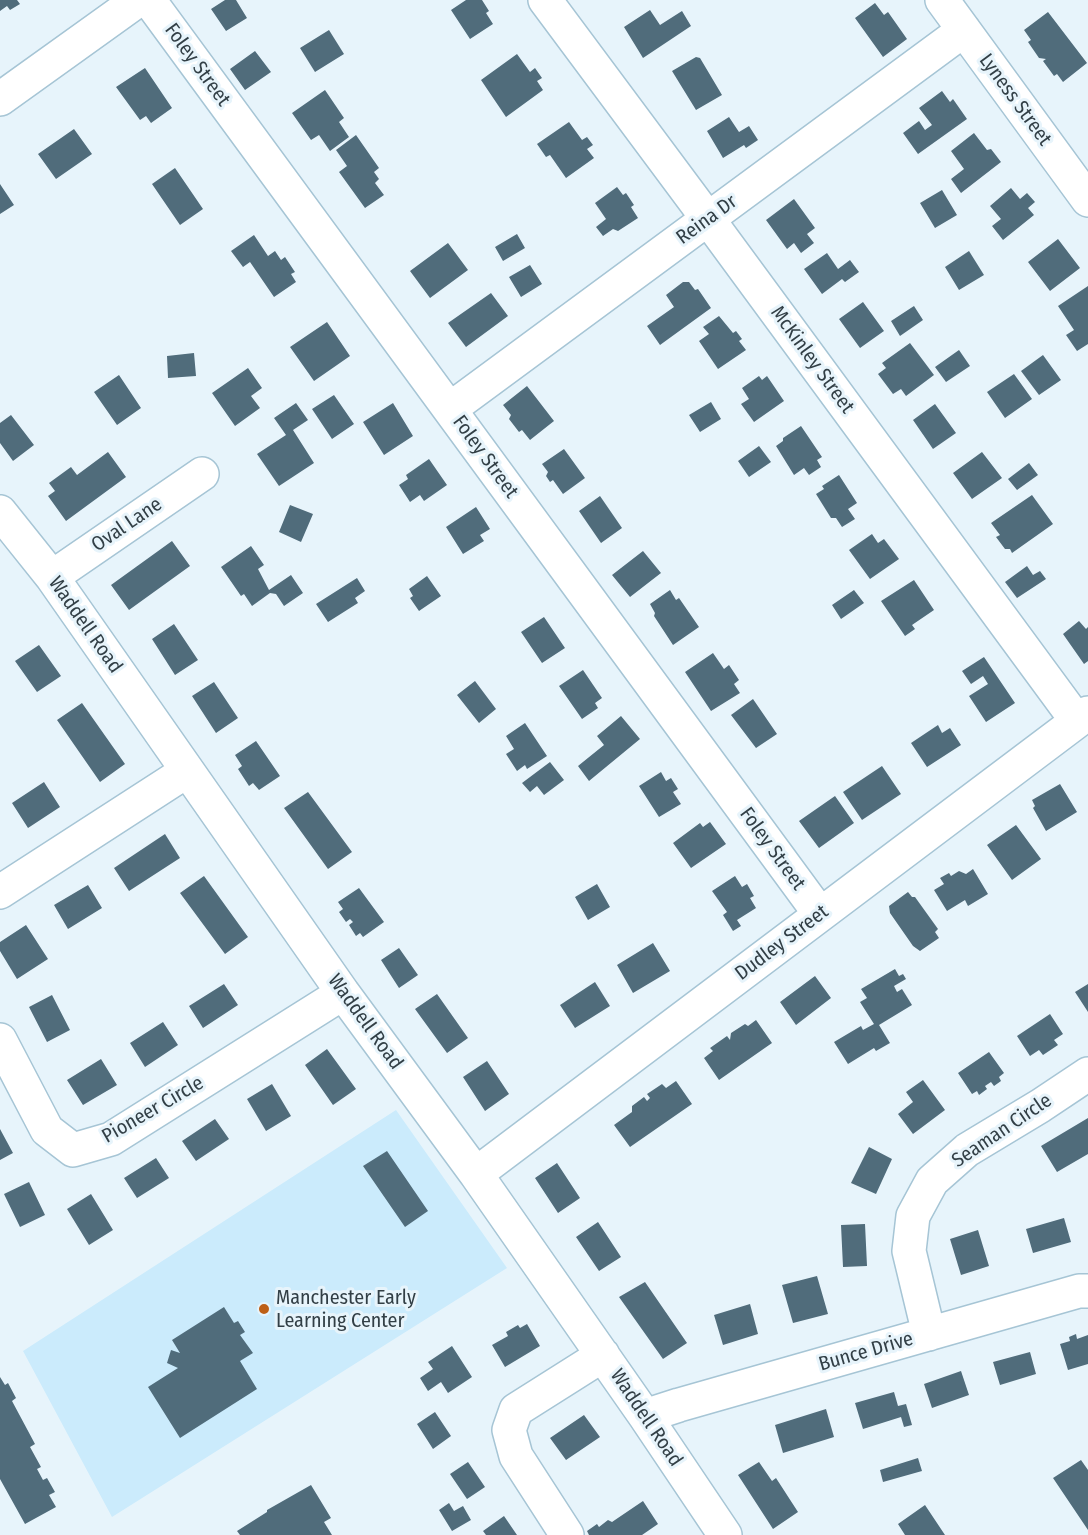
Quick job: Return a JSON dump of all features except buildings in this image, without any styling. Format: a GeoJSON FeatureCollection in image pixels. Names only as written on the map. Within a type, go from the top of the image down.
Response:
{"type":"FeatureCollection","features":[{"type":"Feature","properties":{"kind":"street"},"geometry":{"type":"LineString","coordinates":[[0,99],[138,0]]}},
{"type":"Feature","properties":{"kind":"street","name":"Foley Street"},"geometry":{"type":"LineString","coordinates":[[149,0],[820,914]]}},
{"type":"Feature","properties":{"kind":"street","name":"McKinley Street"},"geometry":{"type":"LineString","coordinates":[[545,0],[1082,717]]}},
{"type":"Feature","properties":{"kind":"street","name":"Lyness Street"},"geometry":{"type":"LineString","coordinates":[[942,0],[1088,200]]}},
{"type":"Feature","properties":{"kind":"street","name":"Reina Dr"},"geometry":{"type":"LineString","coordinates":[[450,410],[964,30]]}},
{"type":"Feature","properties":{"kind":"street","name":"Oval Lane"},"geometry":{"type":"LineString","coordinates":[[52,577],[202,474]]}},
{"type":"Feature","properties":{"kind":"street","name":"Waddell Road"},"geometry":{"type":"LineString","coordinates":[[0,512],[52,577],[343,993],[476,1174],[645,1416],[723,1534]]}},
{"type":"Feature","properties":{"kind":"street","name":"Dudley Street"},"geometry":{"type":"LineString","coordinates":[[476,1174],[1082,717]]}},
{"type":"Feature","properties":{"kind":"street"},"geometry":{"type":"LineString","coordinates":[[0,892],[186,771]]}},
{"type":"Feature","properties":{"kind":"street","name":"Pioneer Circle"},"geometry":{"type":"LineString","coordinates":[[0,1040],[47,1130],[73,1150],[111,1139],[343,993]]}},
{"type":"Feature","properties":{"kind":"street","name":"Seaman Circle"},"geometry":{"type":"LineString","coordinates":[[929,1334],[909,1251],[912,1216],[932,1181],[967,1150],[1088,1074]]}},
{"type":"Feature","properties":{"kind":"street","name":"Bunce Drive"},"geometry":{"type":"LineString","coordinates":[[645,1416],[1079,1291],[1088,1291]]}},
{"type":"Feature","properties":{"kind":"street"},"geometry":{"type":"LineString","coordinates":[[567,1535],[516,1456],[508,1430],[516,1410],[603,1355]]}},
{"type":"Feature","properties":{"kind":"shaded area","name":"Manchester Early Learning Center"},"geometry":{"type":"Polygon","coordinates":[[[396,1110],[507,1268],[112,1517],[23,1351],[396,1110]]]}},
{"type":"Feature","properties":{"kind":"place","name":"Manchester Early Learning Center"},"geometry":{"type":"Point","coordinates":[264,1309]}}]}
